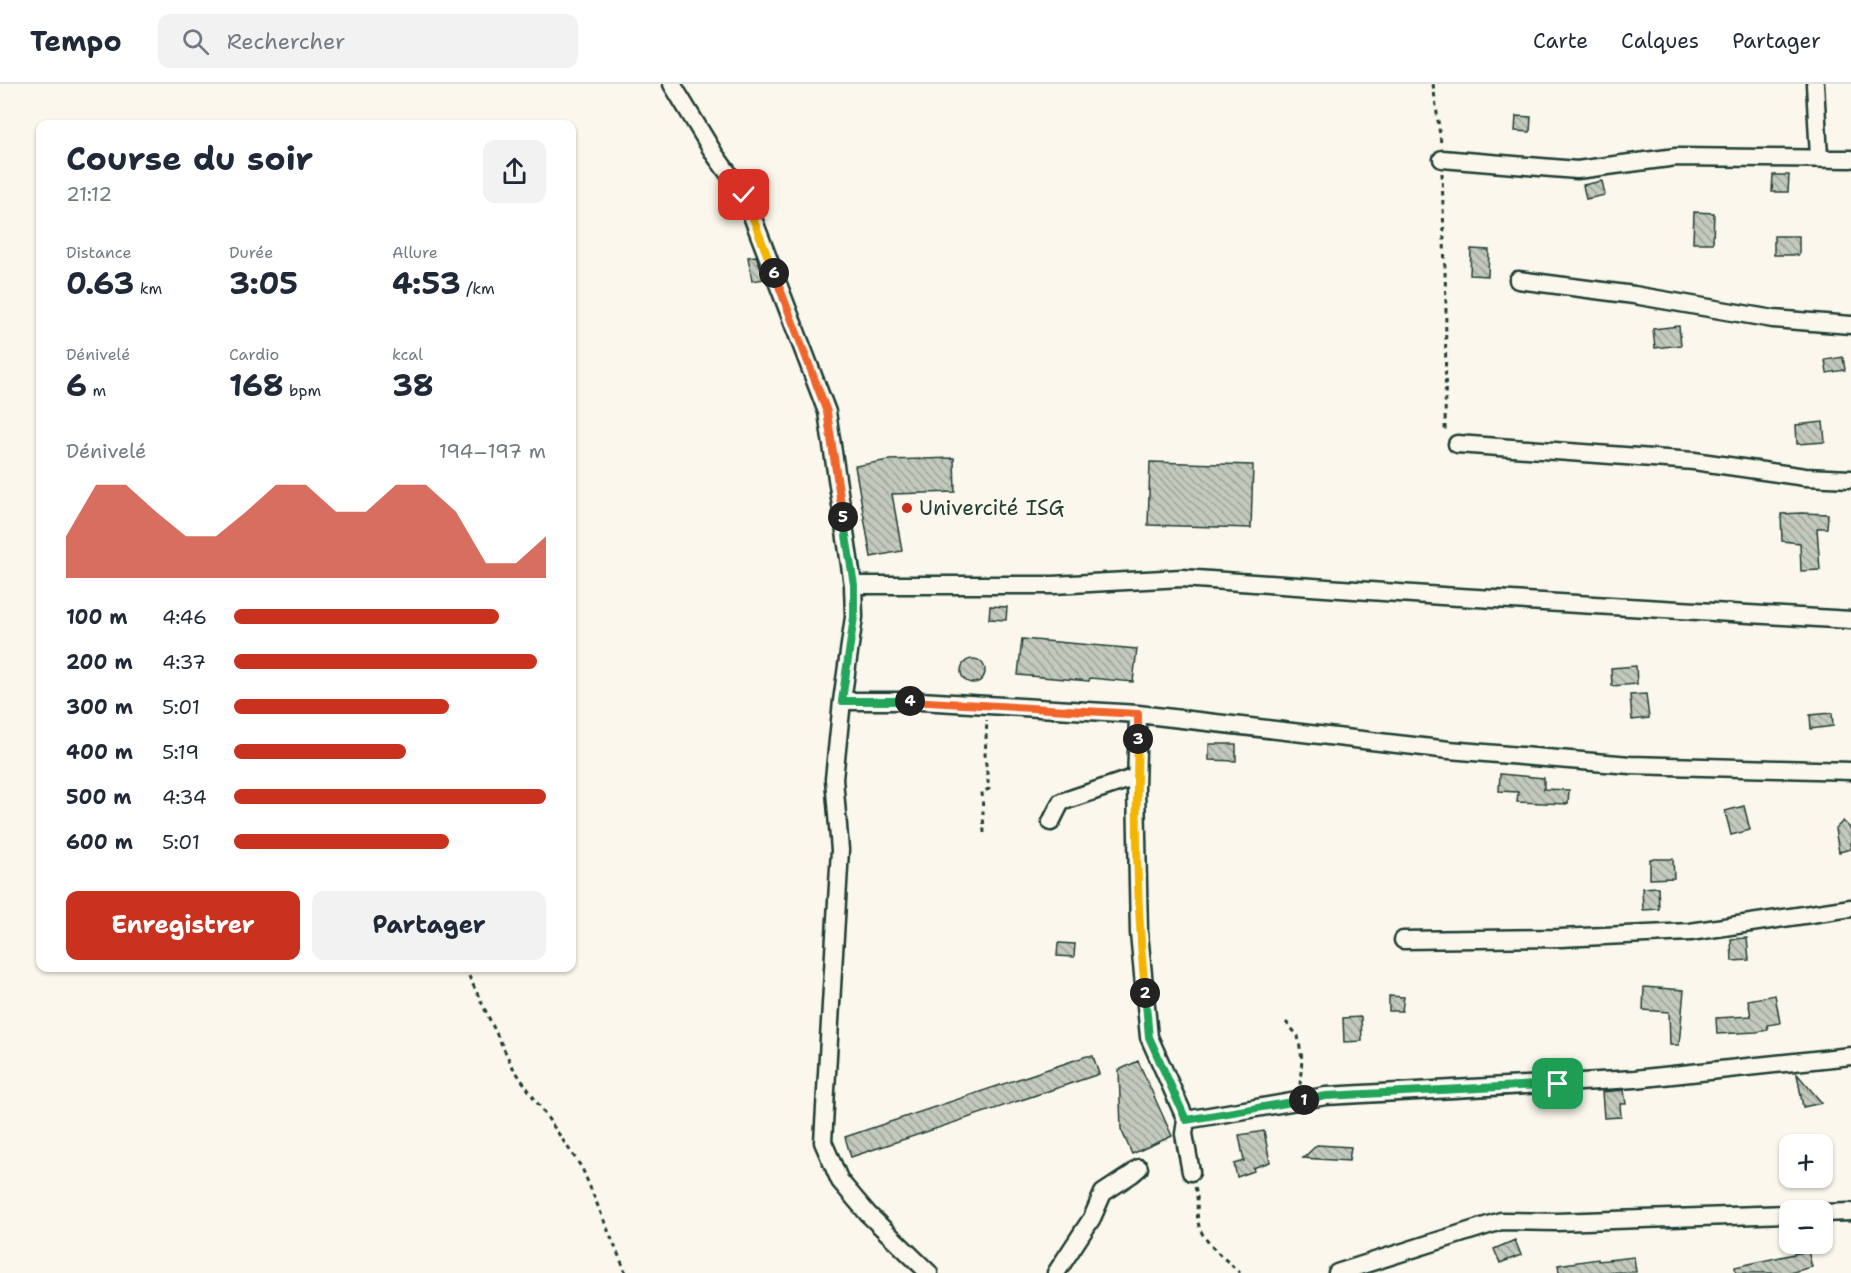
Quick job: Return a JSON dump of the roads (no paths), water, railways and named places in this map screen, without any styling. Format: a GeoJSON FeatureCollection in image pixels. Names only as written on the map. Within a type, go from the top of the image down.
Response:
{"type":"FeatureCollection","features":[{"type":"Feature","properties":{"kind":"street"},"geometry":{"type":"LineString","coordinates":[[672,84],[715,155],[744,195],[827,412],[854,585],[854,617],[834,778],[840,850],[823,1142],[840,1181],[868,1214],[929,1273]]}},
{"type":"Feature","properties":{"kind":"street"},"geometry":{"type":"LineString","coordinates":[[1815,84],[1819,158]]}},
{"type":"Feature","properties":{"kind":"street"},"geometry":{"type":"LineString","coordinates":[[1442,159],[1577,170],[1676,158],[1851,159]]}},
{"type":"Feature","properties":{"kind":"street"},"geometry":{"type":"LineString","coordinates":[[1518,280],[1634,295],[1773,320],[1851,325]]}},
{"type":"Feature","properties":{"kind":"street"},"geometry":{"type":"LineString","coordinates":[[1457,444],[1694,461],[1805,477],[1851,479]]}},
{"type":"Feature","properties":{"kind":"street"},"geometry":{"type":"LineString","coordinates":[[854,585],[1053,585],[1182,578],[1454,597],[1851,620]]}},
{"type":"Feature","properties":{"kind":"street"},"geometry":{"type":"LineString","coordinates":[[842,701],[920,701],[988,707],[1138,714],[1437,749],[1630,765],[1851,771]]}},
{"type":"Feature","properties":{"kind":"street"},"geometry":{"type":"LineString","coordinates":[[1138,714],[1136,777],[1139,933],[1149,1037],[1186,1120],[1184,1134],[1191,1172]]}},
{"type":"Feature","properties":{"kind":"street"},"geometry":{"type":"LineString","coordinates":[[1051,822],[1061,802],[1136,777]]}},
{"type":"Feature","properties":{"kind":"street"},"geometry":{"type":"LineString","coordinates":[[1403,940],[1560,938],[1690,932],[1851,908]]}},
{"type":"Feature","properties":{"kind":"street"},"geometry":{"type":"LineString","coordinates":[[1186,1120],[1326,1096],[1635,1079],[1851,1056]]}},
{"type":"Feature","properties":{"kind":"street"},"geometry":{"type":"LineString","coordinates":[[1056,1273],[1092,1218],[1103,1193],[1132,1174],[1138,1167]]}},
{"type":"Feature","properties":{"kind":"street"},"geometry":{"type":"LineString","coordinates":[[1833,1213],[1851,1212]]}},
{"type":"Feature","properties":{"kind":"street"},"geometry":{"type":"LineString","coordinates":[[1337,1273],[1501,1221],[1556,1222],[1779,1214]]}},
{"type":"Feature","properties":{"kind":"place","name":"Univercité ISG"},"geometry":{"type":"Point","coordinates":[907,508]}}]}
